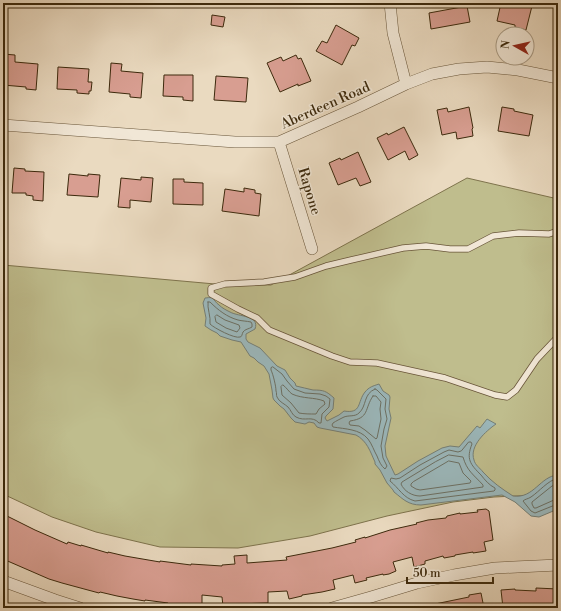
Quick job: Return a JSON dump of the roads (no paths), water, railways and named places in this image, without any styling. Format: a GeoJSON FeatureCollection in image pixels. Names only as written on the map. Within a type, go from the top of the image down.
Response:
{"type":"FeatureCollection","features":[{"type":"Feature","properties":{"kind":"street"},"geometry":{"type":"LineString","coordinates":[[390,3],[393,33],[406,84]]}},
{"type":"Feature","properties":{"kind":"street","name":"Aberdeen Road"},"geometry":{"type":"LineString","coordinates":[[3,125],[235,142],[279,142],[406,84],[432,74],[459,69],[487,67],[518,70],[558,78]]}},
{"type":"Feature","properties":{"kind":"street","name":"Rapone"},"geometry":{"type":"LineString","coordinates":[[279,142],[312,249]]}},
{"type":"Feature","properties":{"kind":"street"},"geometry":{"type":"LineString","coordinates":[[332,608],[417,583],[454,574],[494,568],[558,565]]}},
{"type":"Feature","properties":{"kind":"street"},"geometry":{"type":"LineString","coordinates":[[3,581],[80,608]]}},
{"type":"Feature","properties":{"kind":"lane"},"geometry":{"type":"LineString","coordinates":[[558,231],[549,234],[518,232],[493,236],[468,249],[450,249],[426,246],[403,248],[326,266],[295,277],[264,282],[225,284],[211,288],[210,294],[256,318],[269,330],[332,356],[350,362],[377,363],[445,378],[495,395],[507,397],[516,390],[537,359],[558,338]]}},
{"type":"Feature","properties":{"kind":"water"},"geometry":{"type":"Polygon","coordinates":[[[205,298],[212,298],[226,310],[252,319],[256,324],[255,329],[246,334],[246,339],[248,342],[260,348],[277,366],[285,370],[296,386],[325,391],[334,398],[333,409],[325,418],[327,421],[344,411],[354,411],[367,390],[379,384],[383,391],[390,397],[389,409],[391,418],[385,446],[386,456],[395,475],[442,448],[450,446],[459,447],[477,426],[480,428],[487,419],[496,424],[479,439],[476,444],[473,455],[476,465],[486,476],[513,496],[526,494],[546,479],[558,475],[558,509],[539,517],[531,516],[515,502],[502,495],[421,505],[406,501],[394,492],[387,483],[375,464],[368,447],[360,437],[320,428],[314,423],[309,422],[305,424],[295,422],[291,418],[274,400],[269,374],[264,366],[250,356],[241,342],[220,336],[205,326],[206,318],[203,303],[205,298]]]}}]}
